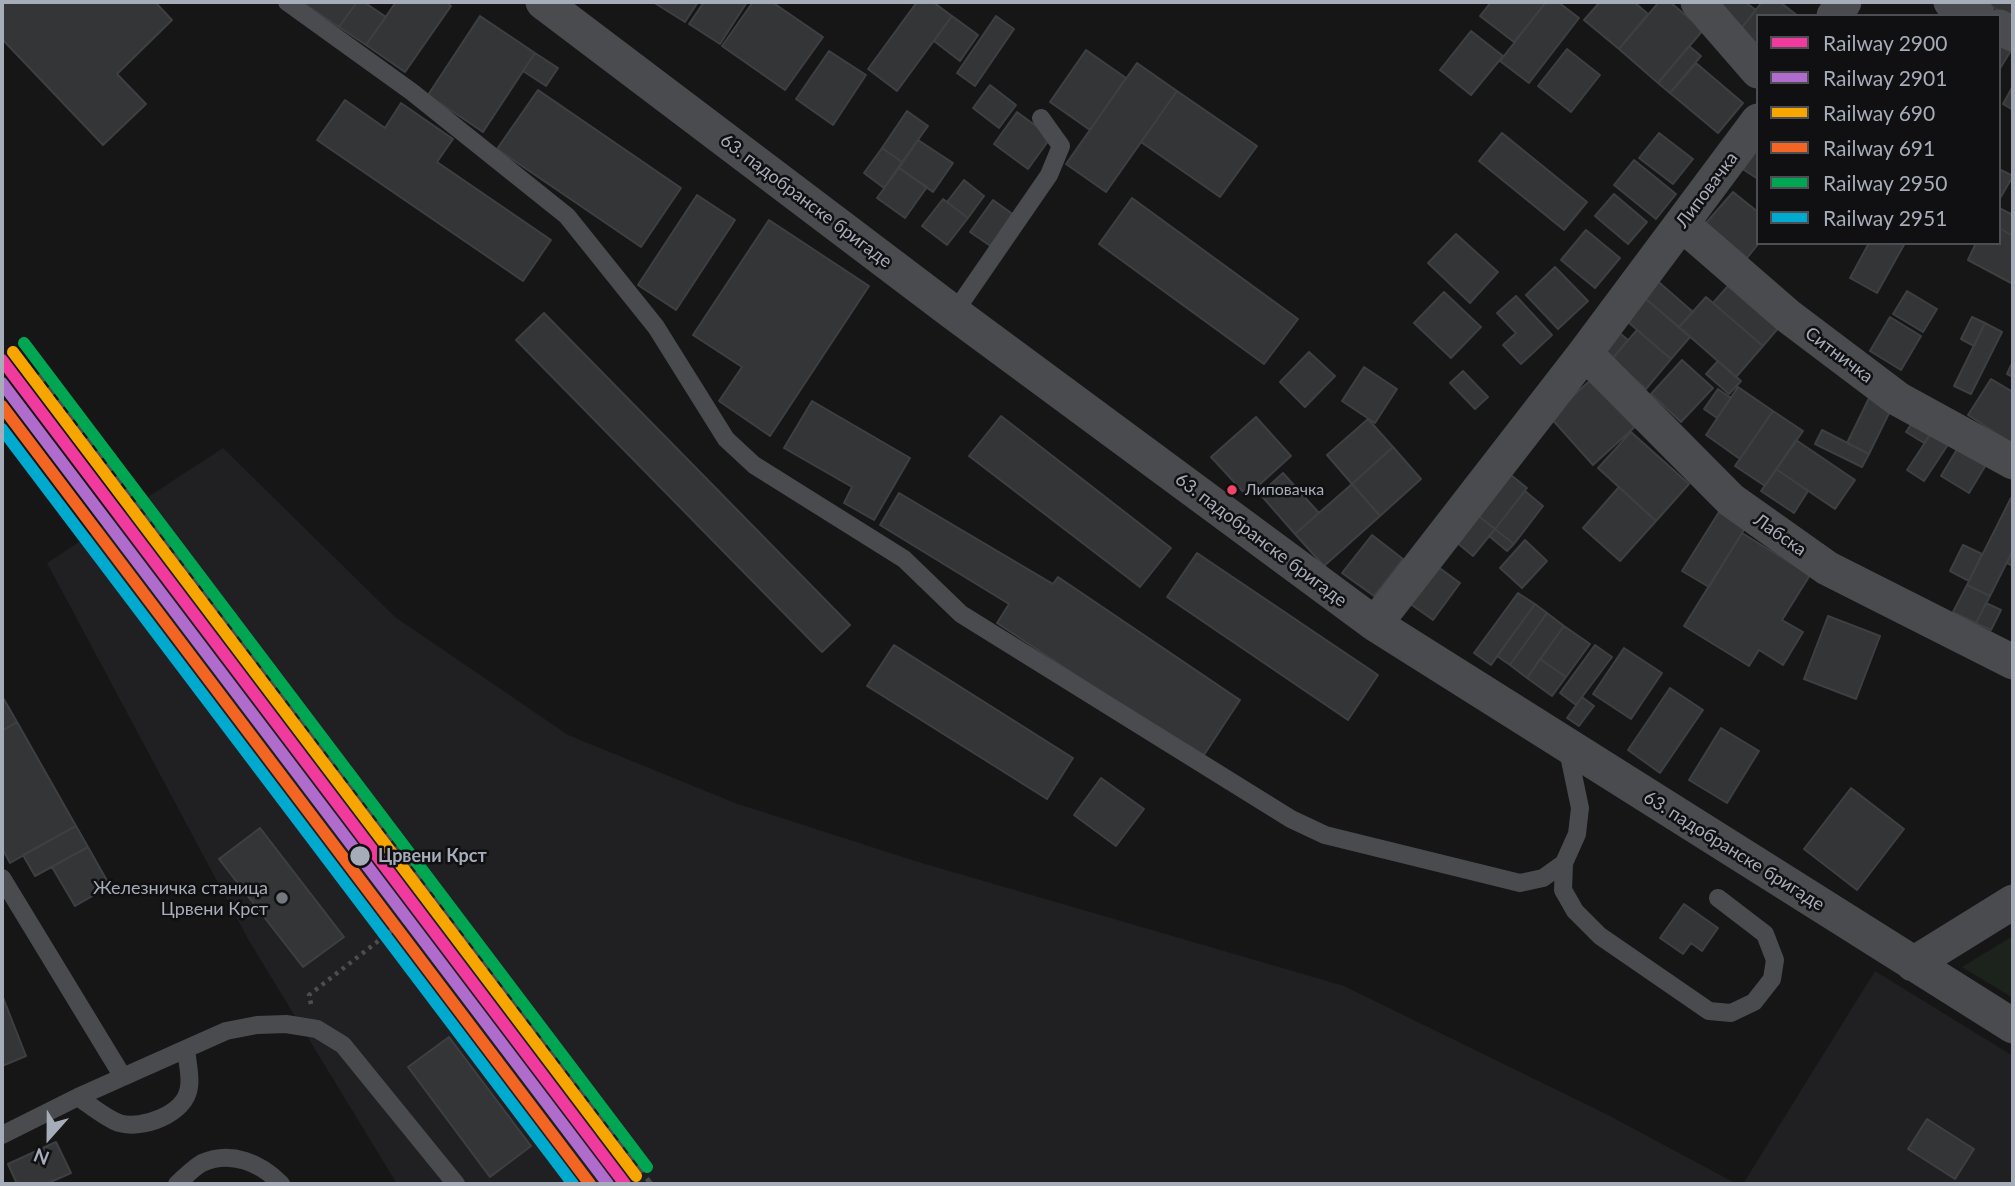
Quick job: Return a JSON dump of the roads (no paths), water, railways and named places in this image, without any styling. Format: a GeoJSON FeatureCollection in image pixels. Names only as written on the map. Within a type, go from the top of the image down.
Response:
{"type":"FeatureCollection","features":[{"type":"Feature","properties":{"kind":"street","name":"63. падобранске бригаде"},"geometry":{"type":"LineString","coordinates":[[543,2],[954,313],[1375,624],[2013,1026]]}},
{"type":"Feature","properties":{"kind":"street"},"geometry":{"type":"LineString","coordinates":[[1698,2],[1756,69]]}},
{"type":"Feature","properties":{"kind":"street"},"geometry":{"type":"LineString","coordinates":[[1951,2],[1974,14]]}},
{"type":"Feature","properties":{"kind":"street","name":"Липовачка"},"geometry":{"type":"LineString","coordinates":[[1375,624],[1586,353],[1756,124]]}},
{"type":"Feature","properties":{"kind":"street","name":"Ситничка"},"geometry":{"type":"LineString","coordinates":[[1682,224],[1788,316],[1898,399],[2013,462]]}},
{"type":"Feature","properties":{"kind":"street","name":"Лабска"},"geometry":{"type":"LineString","coordinates":[[1586,353],[1731,500],[1826,568],[2013,662]]}},
{"type":"Feature","properties":{"kind":"street"},"geometry":{"type":"LineString","coordinates":[[1913,964],[2013,902]]}},
{"type":"Feature","properties":{"kind":"lane"},"geometry":{"type":"LineString","coordinates":[[288,2],[412,93],[567,216],[656,327],[726,439],[754,466],[904,559],[961,614],[1279,811],[1325,835],[1520,883],[1543,878],[1564,863]]}},
{"type":"Feature","properties":{"kind":"lane"},"geometry":{"type":"LineString","coordinates":[[954,313],[1049,175],[1061,146],[1041,118]]}},
{"type":"Feature","properties":{"kind":"lane"},"geometry":{"type":"LineString","coordinates":[[1567,746],[1580,808],[1577,834],[1564,863],[1563,890],[1575,911],[1600,936],[1709,1011],[1731,1013],[1754,1002],[1772,979],[1775,960],[1765,934],[1718,898]]}},
{"type":"Feature","properties":{"kind":"lane"},"geometry":{"type":"LineString","coordinates":[[2,878],[122,1077]]}},
{"type":"Feature","properties":{"kind":"lane"},"geometry":{"type":"LineString","coordinates":[[2,1135],[78,1097],[226,1031],[257,1025],[286,1024],[317,1029],[344,1045],[456,1184]]}},
{"type":"Feature","properties":{"kind":"lane"},"geometry":{"type":"LineString","coordinates":[[78,1097],[117,1122],[134,1126],[148,1124],[174,1110],[190,1088],[186,1049]]}},
{"type":"Feature","properties":{"kind":"lane"},"geometry":{"type":"LineString","coordinates":[[177,1184],[200,1164],[217,1158],[240,1159],[264,1168],[281,1184]]}},
{"type":"Feature","properties":{"kind":"railway"},"geometry":{"type":"LineString","coordinates":[[38,375],[651,1184]]}},
{"type":"Feature","properties":{"kind":"rail line","name":"2950"},"geometry":{"type":"LineString","coordinates":[[24,343],[647,1167]]}},
{"type":"Feature","properties":{"kind":"rail line","name":"690"},"geometry":{"type":"LineString","coordinates":[[13,352],[636,1176]]}},
{"type":"Feature","properties":{"kind":"rail line","name":"2900"},"geometry":{"type":"LineString","coordinates":[[2,360],[625,1184]]}},
{"type":"Feature","properties":{"kind":"rail line","name":"2901"},"geometry":{"type":"LineString","coordinates":[[2,383],[608,1184]]}},
{"type":"Feature","properties":{"kind":"rail line","name":"691"},"geometry":{"type":"LineString","coordinates":[[2,406],[590,1184]]}},
{"type":"Feature","properties":{"kind":"rail line","name":"2951"},"geometry":{"type":"LineString","coordinates":[[2,429],[573,1184]]}},
{"type":"Feature","properties":{"kind":"place","name":"Липовачка"},"geometry":{"type":"Point","coordinates":[1232,490]}},
{"type":"Feature","properties":{"kind":"place","name":"Црвени Крст"},"geometry":{"type":"Point","coordinates":[360,856]}},
{"type":"Feature","properties":{"kind":"place","name":"Железничка станица Црвени Крст"},"geometry":{"type":"Point","coordinates":[282,898]}}]}
